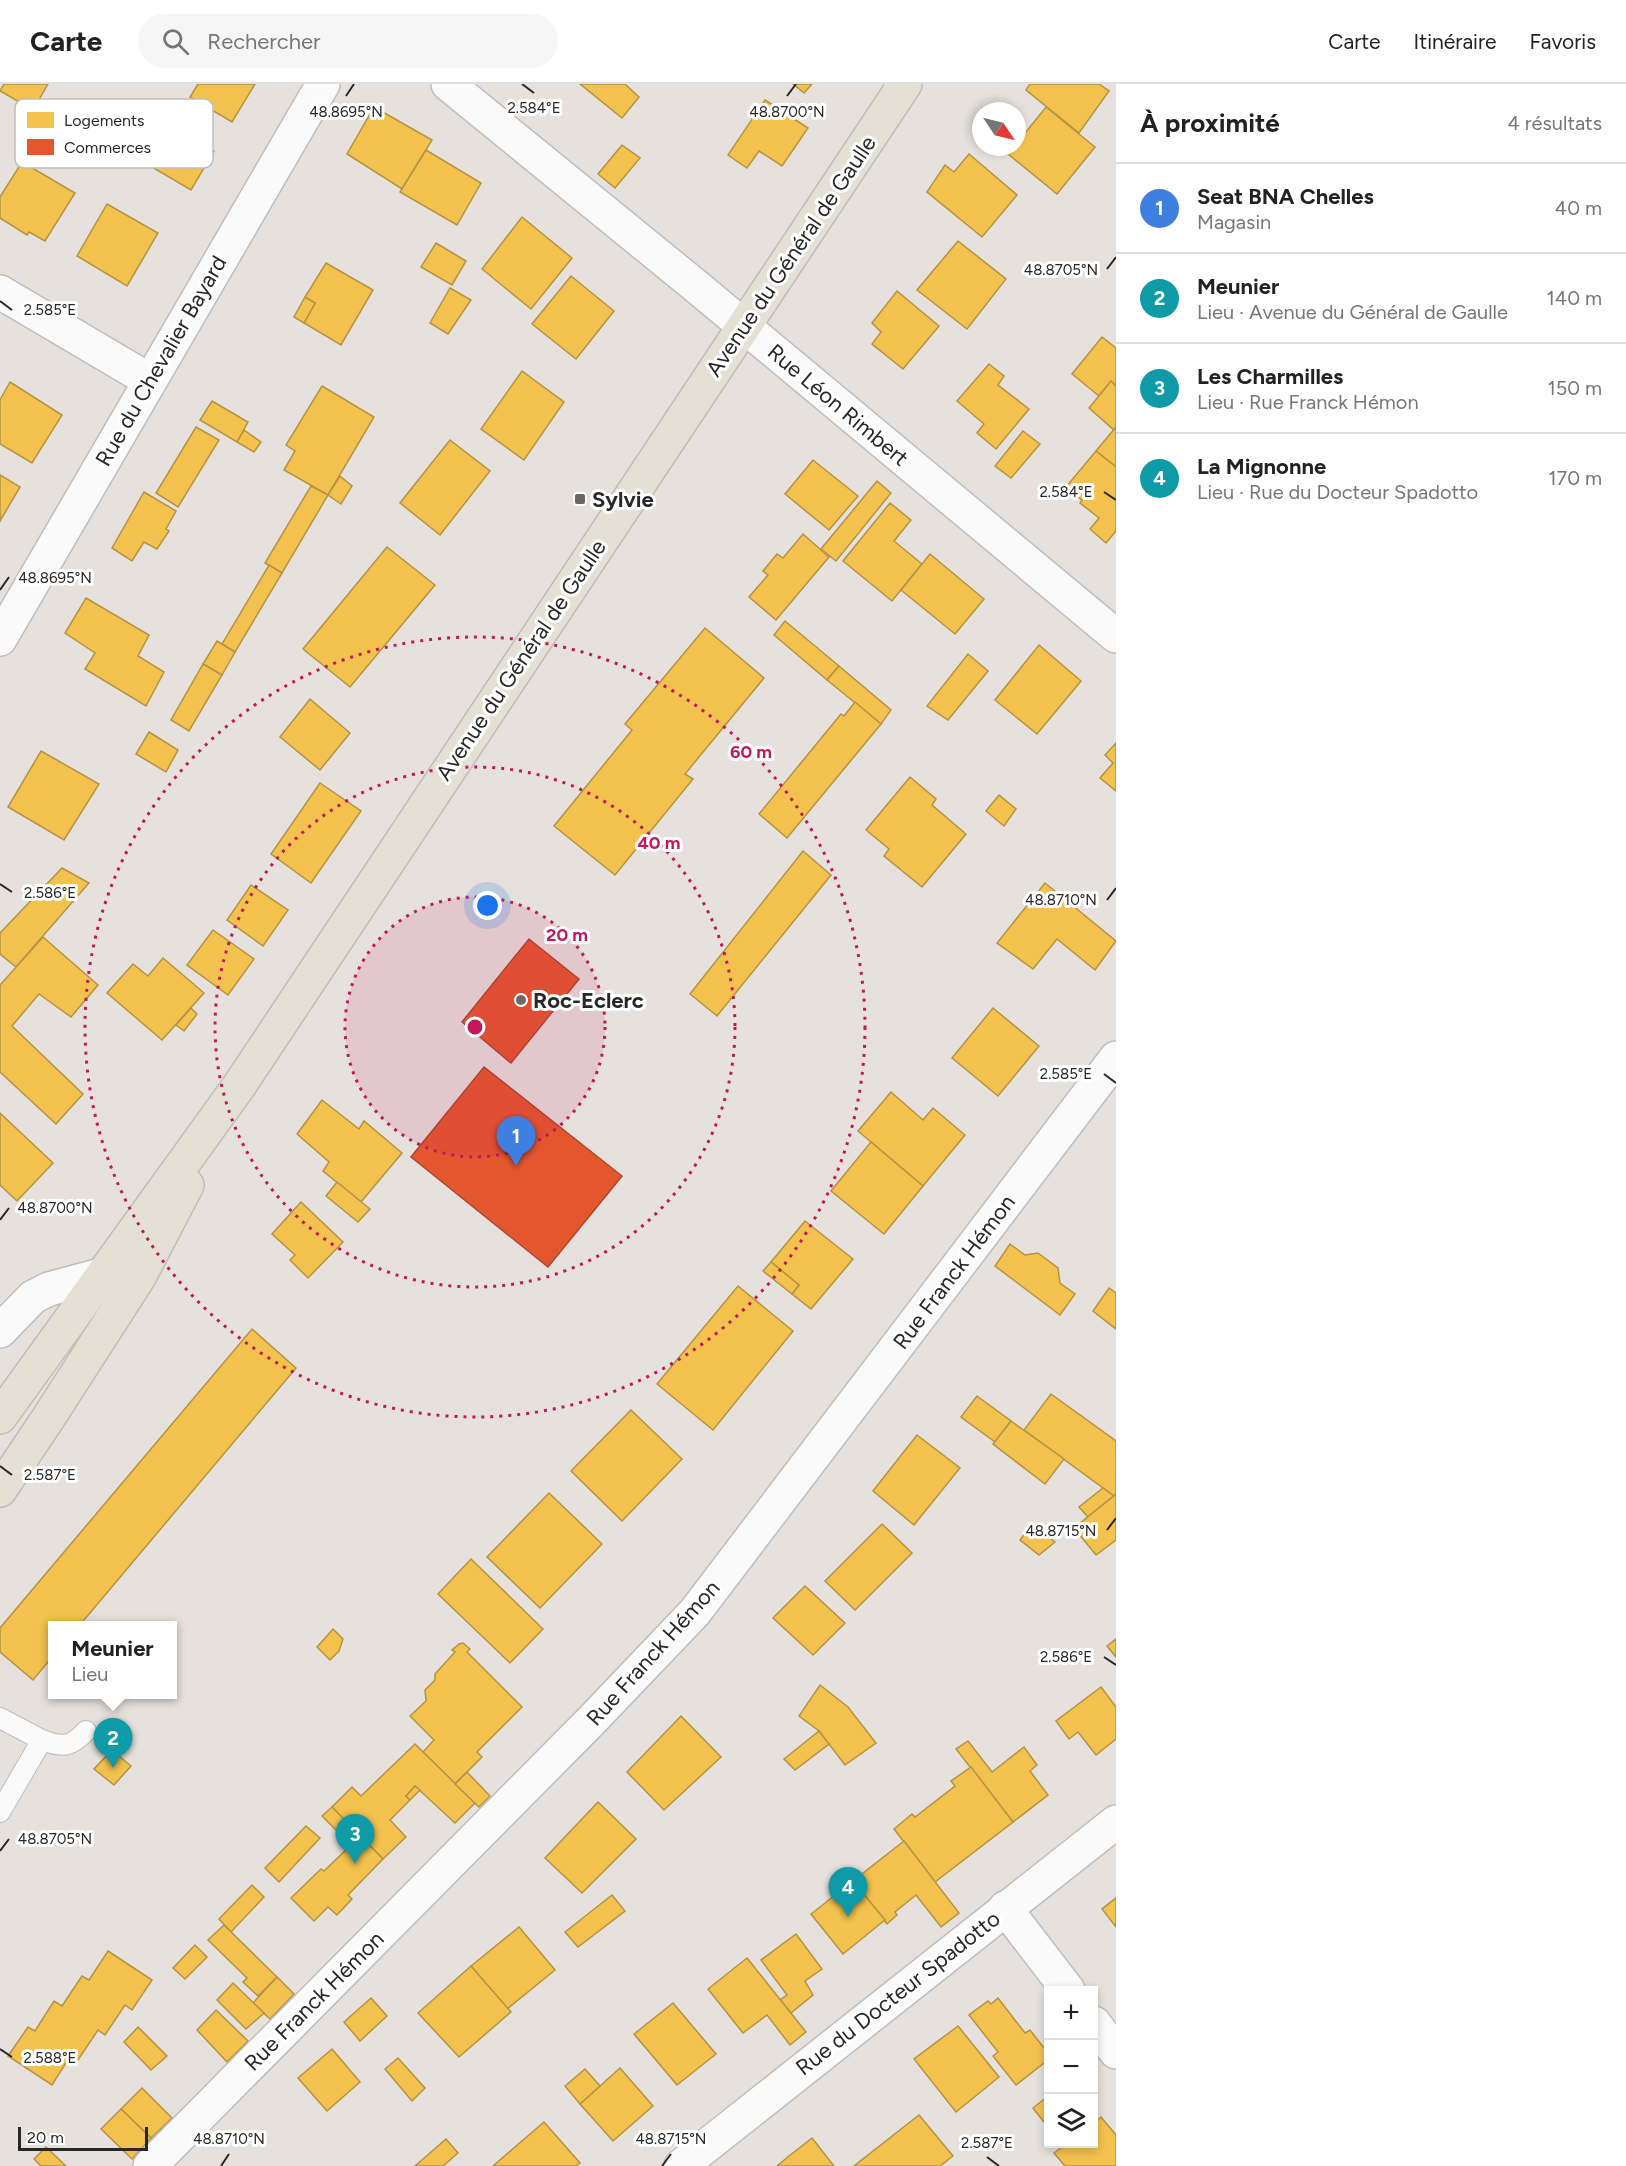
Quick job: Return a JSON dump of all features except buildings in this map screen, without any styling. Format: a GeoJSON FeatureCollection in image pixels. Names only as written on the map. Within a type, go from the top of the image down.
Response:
{"type":"FeatureCollection","features":[{"type":"Feature","properties":{"kind":"main road","name":"Avenue du Général de Gaulle"},"geometry":{"type":"LineString","coordinates":[[0,1417],[238,1086],[905,84]]}},
{"type":"Feature","properties":{"kind":"main road","name":"Avenue du Général de Gaulle"},"geometry":{"type":"LineString","coordinates":[[0,1490],[139,1277],[238,1086]]}},
{"type":"Feature","properties":{"kind":"street","name":"Rue du Chevalier Bayard"},"geometry":{"type":"LineString","coordinates":[[0,639],[323,84]]}},
{"type":"Feature","properties":{"kind":"street","name":"Rue Léon Rimbert"},"geometry":{"type":"LineString","coordinates":[[448,84],[745,327],[1116,636]]}},
{"type":"Feature","properties":{"kind":"street"},"geometry":{"type":"LineString","coordinates":[[0,292],[149,380]]}},
{"type":"Feature","properties":{"kind":"street","name":"Rue Franck Hémon"},"geometry":{"type":"LineString","coordinates":[[150,2166],[584,1728],[695,1612],[1116,1058]]}},
{"type":"Feature","properties":{"kind":"street"},"geometry":{"type":"LineString","coordinates":[[0,1331],[33,1297],[49,1289],[101,1275]]}},
{"type":"Feature","properties":{"kind":"street","name":"Rue du Docteur Spadotto"},"geometry":{"type":"LineString","coordinates":[[681,2166],[1116,1822]]}},
{"type":"Feature","properties":{"kind":"street"},"geometry":{"type":"LineString","coordinates":[[1005,1908],[1065,1986]]}},
{"type":"Feature","properties":{"kind":"street"},"geometry":{"type":"LineString","coordinates":[[1098,2028],[1116,2052]]}},
{"type":"Feature","properties":{"kind":"lane"},"geometry":{"type":"LineString","coordinates":[[0,1719],[42,1740],[66,1746],[75,1743],[86,1731]]}},
{"type":"Feature","properties":{"kind":"lane"},"geometry":{"type":"LineString","coordinates":[[0,1812],[42,1740]]}},
{"type":"Feature","properties":{"kind":"place","name":"Sylvie"},"geometry":{"type":"Point","coordinates":[580,499]}},
{"type":"Feature","properties":{"kind":"place","name":"Roc-Eclerc"},"geometry":{"type":"Point","coordinates":[521,1000]}},
{"type":"Feature","properties":{"kind":"place","name":"Seat BNA Chelles"},"geometry":{"type":"Point","coordinates":[516,1166]}},
{"type":"Feature","properties":{"kind":"place","name":"Meunier"},"geometry":{"type":"Point","coordinates":[113,1768]}},
{"type":"Feature","properties":{"kind":"place","name":"Les Charmilles"},"geometry":{"type":"Point","coordinates":[355,1864]}},
{"type":"Feature","properties":{"kind":"place","name":"La Mignonne"},"geometry":{"type":"Point","coordinates":[848,1917]}}]}
